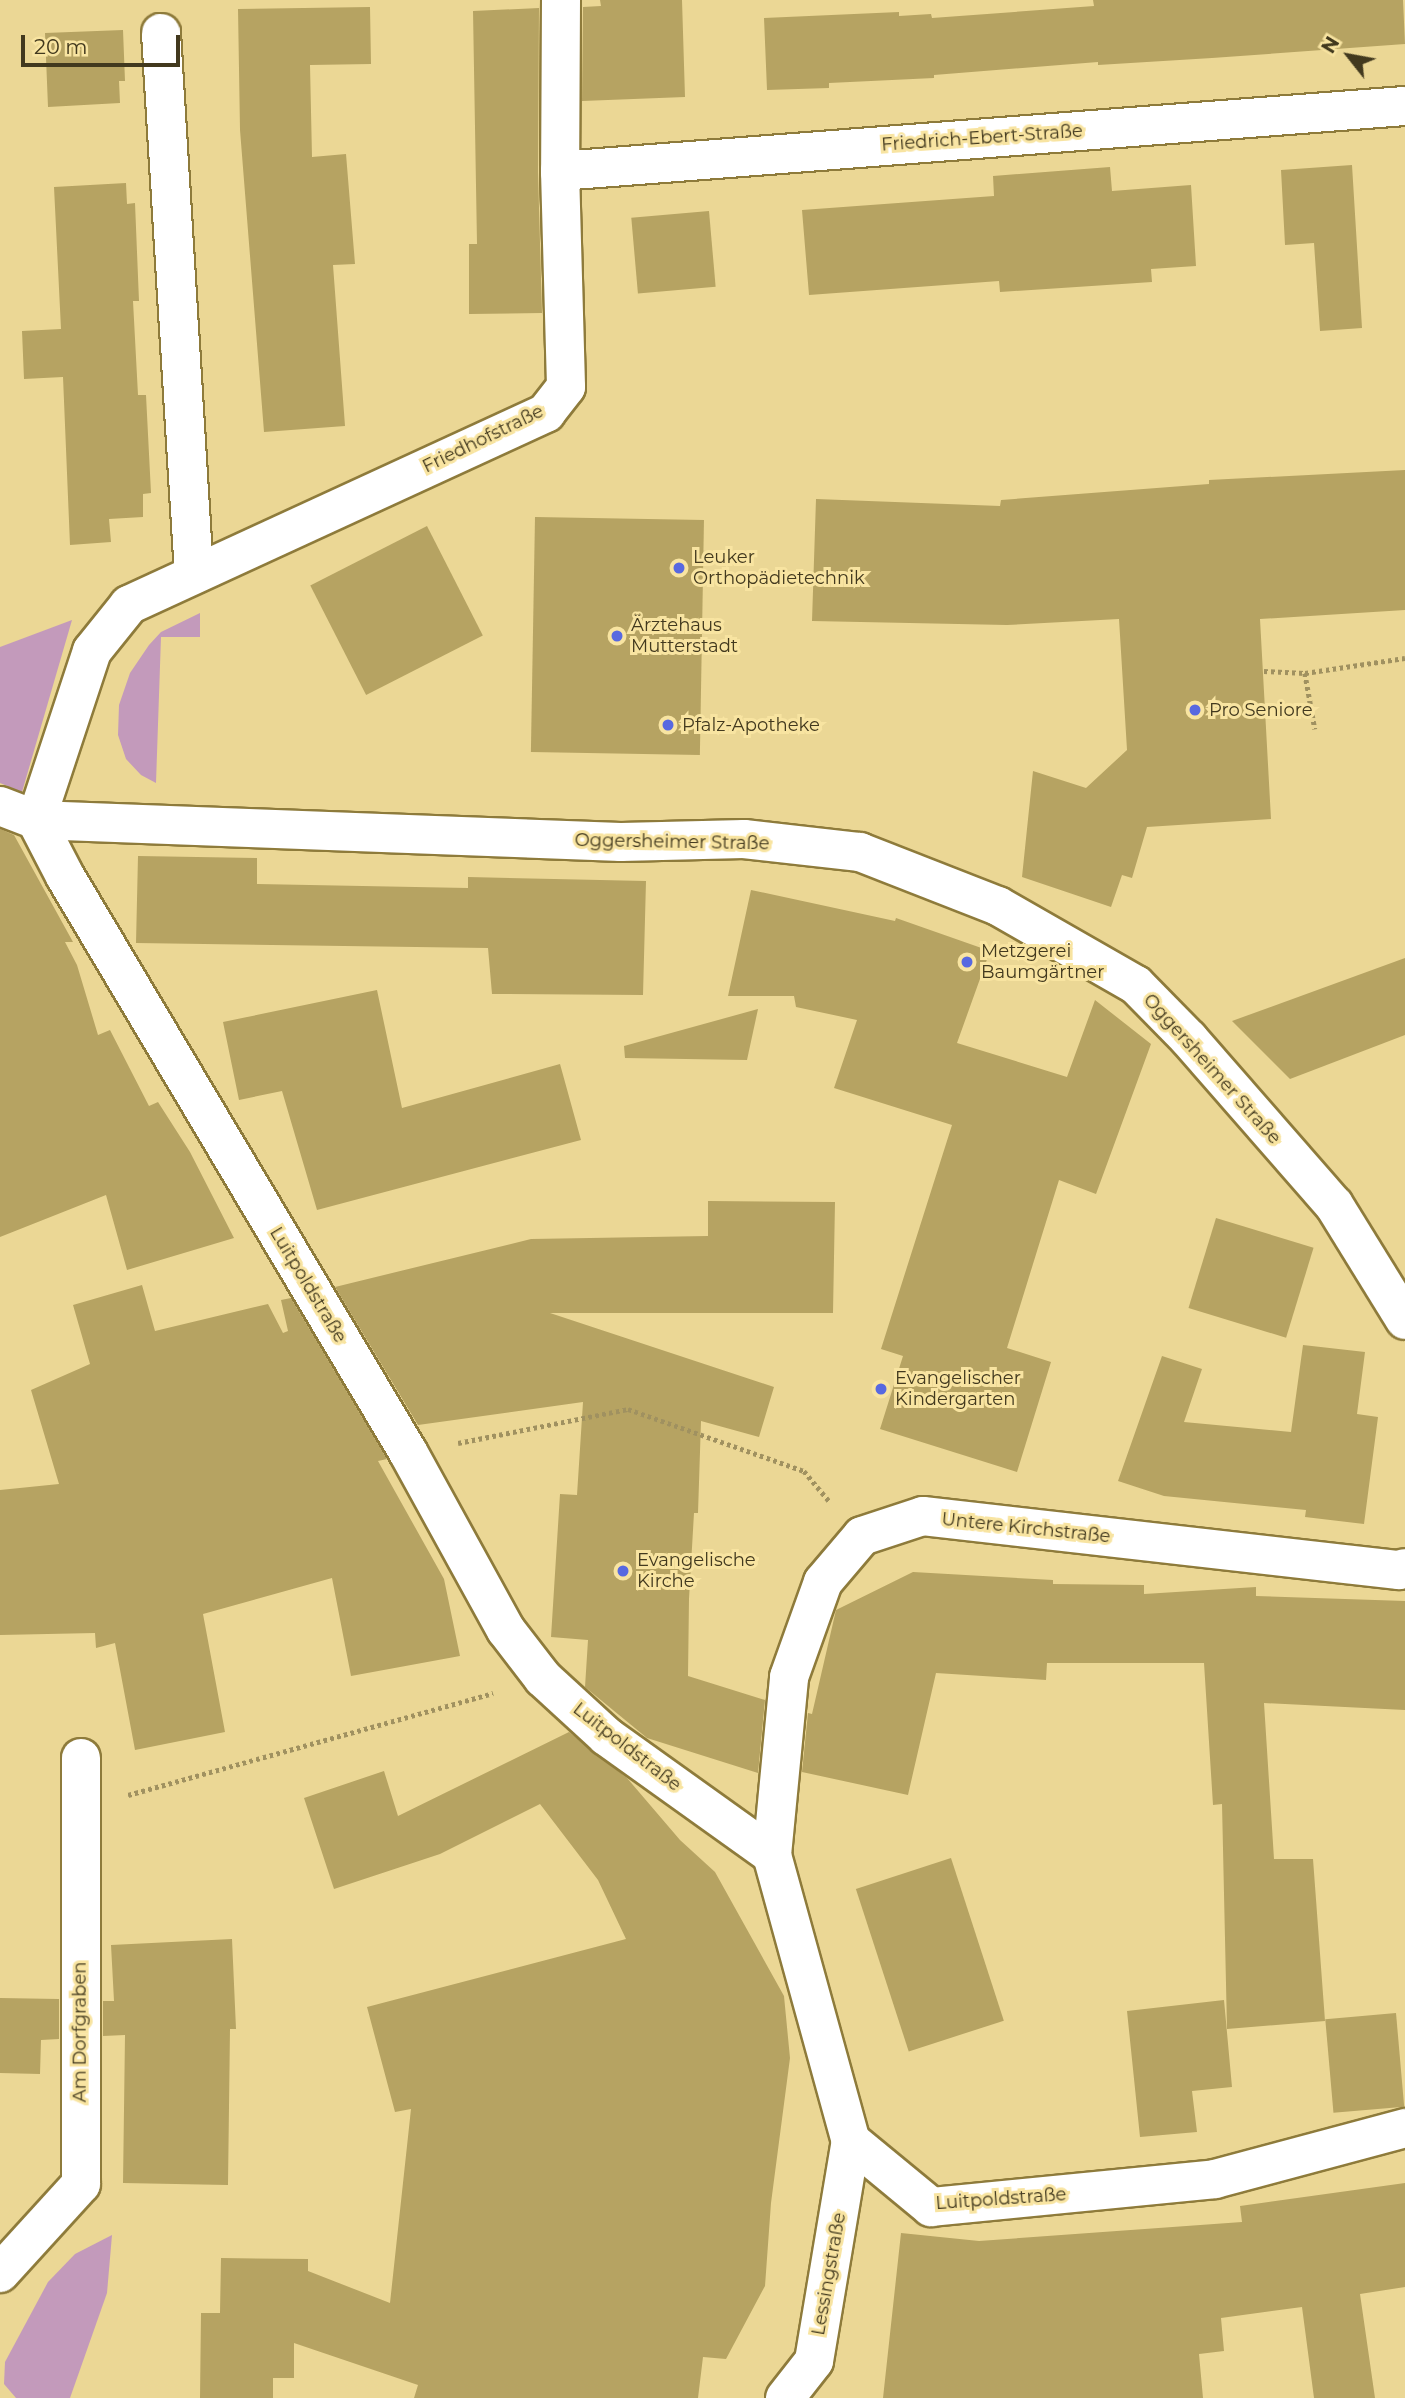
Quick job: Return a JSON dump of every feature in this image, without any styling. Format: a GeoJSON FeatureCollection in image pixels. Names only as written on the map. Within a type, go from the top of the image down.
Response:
{"type":"FeatureCollection","features":[{"type":"Feature","properties":{"kind":"street","name":"Friedhofstraße"},"geometry":{"type":"LineString","coordinates":[[36,820],[73,699],[92,651],[129,605],[546,413],[566,387],[560,171],[561,0]]}},
{"type":"Feature","properties":{"kind":"street"},"geometry":{"type":"LineString","coordinates":[[161,33],[194,574]]}},
{"type":"Feature","properties":{"kind":"street","name":"Friedrich-Ebert-Straße"},"geometry":{"type":"LineString","coordinates":[[560,171],[1405,106]]}},
{"type":"Feature","properties":{"kind":"street","name":"Oggersheimer Straße"},"geometry":{"type":"LineString","coordinates":[[0,806],[36,820],[621,842],[744,839],[860,852],[998,906],[1136,985],[1189,1039],[1334,1205],[1405,1320]]}},
{"type":"Feature","properties":{"kind":"street","name":"Luitpoldstraße"},"geometry":{"type":"LineString","coordinates":[[36,820],[65,876],[408,1452],[506,1630],[543,1678],[606,1736],[772,1855]]}},
{"type":"Feature","properties":{"kind":"street","name":"Untere Kirchstraße"},"geometry":{"type":"LineString","coordinates":[[862,1536],[923,1516],[1399,1570],[1405,1568]]}},
{"type":"Feature","properties":{"kind":"street"},"geometry":{"type":"LineString","coordinates":[[851,2141],[772,1855],[789,1677],[823,1582],[862,1536]]}},
{"type":"Feature","properties":{"kind":"street","name":"Am Dorfgraben"},"geometry":{"type":"LineString","coordinates":[[0,2273],[81,2184],[81,1758]]}},
{"type":"Feature","properties":{"kind":"street","name":"Luitpoldstraße"},"geometry":{"type":"LineString","coordinates":[[851,2141],[931,2207],[1215,2179],[1405,2129]]}},
{"type":"Feature","properties":{"kind":"street","name":"Lessingstraße"},"geometry":{"type":"LineString","coordinates":[[785,2398],[814,2361],[851,2141]]}},
{"type":"Feature","properties":{"kind":"path"},"geometry":{"type":"LineString","coordinates":[[1264,671],[1305,673],[1405,658]]}},
{"type":"Feature","properties":{"kind":"path"},"geometry":{"type":"LineString","coordinates":[[1305,673],[1315,729]]}},
{"type":"Feature","properties":{"kind":"path"},"geometry":{"type":"LineString","coordinates":[[408,1452],[628,1409],[804,1471],[862,1536]]}},
{"type":"Feature","properties":{"kind":"path"},"geometry":{"type":"LineString","coordinates":[[80,1809],[543,1678]]}},
{"type":"Feature","properties":{"kind":"shaded area"},"geometry":{"type":"Polygon","coordinates":[[[200,613],[200,637],[161,637],[156,783],[141,775],[126,759],[118,735],[119,705],[130,673],[149,645],[161,632],[200,613]]]}},
{"type":"Feature","properties":{"kind":"shaded area"},"geometry":{"type":"Polygon","coordinates":[[[72,620],[22,792],[0,783],[0,647],[72,620]]]}},
{"type":"Feature","properties":{"kind":"shaded area"},"geometry":{"type":"Polygon","coordinates":[[[112,2235],[107,2293],[70,2398],[16,2398],[4,2384],[5,2362],[48,2282],[75,2254],[112,2235]]]}},
{"type":"Feature","properties":{"kind":"building"},"geometry":{"type":"Polygon","coordinates":[[[600,0],[682,0],[685,97],[582,101],[583,7],[601,6],[600,0]]]}},
{"type":"Feature","properties":{"kind":"building"},"geometry":{"type":"Polygon","coordinates":[[[1093,0],[1403,0],[1405,44],[1098,65],[1098,62],[934,75],[934,78],[829,83],[829,88],[767,90],[764,18],[899,12],[899,16],[931,14],[932,18],[1094,6],[1093,0]]]}},
{"type":"Feature","properties":{"kind":"building"},"geometry":{"type":"Polygon","coordinates":[[[370,7],[371,64],[310,65],[312,157],[346,154],[355,264],[333,265],[345,426],[264,432],[240,130],[238,9],[370,7]]]}},
{"type":"Feature","properties":{"kind":"building"},"geometry":{"type":"Polygon","coordinates":[[[539,8],[538,172],[542,313],[469,314],[469,244],[477,244],[473,11],[539,8]]]}},
{"type":"Feature","properties":{"kind":"building"},"geometry":{"type":"Polygon","coordinates":[[[123,30],[125,81],[119,81],[120,103],[48,107],[45,33],[123,30]]]}},
{"type":"Feature","properties":{"kind":"building"},"geometry":{"type":"Polygon","coordinates":[[[1352,165],[1362,328],[1320,331],[1314,243],[1285,245],[1281,170],[1352,165]]]}},
{"type":"Feature","properties":{"kind":"building"},"geometry":{"type":"Polygon","coordinates":[[[1110,167],[1112,191],[1191,185],[1196,266],[1151,269],[1152,282],[1000,292],[999,281],[809,295],[802,210],[994,196],[993,176],[1110,167]]]}},
{"type":"Feature","properties":{"kind":"building"},"geometry":{"type":"Polygon","coordinates":[[[126,183],[127,204],[135,203],[139,301],[133,301],[138,395],[146,395],[151,493],[143,494],[143,517],[109,519],[111,542],[70,545],[63,377],[24,379],[22,331],[61,329],[54,187],[126,183]]]}},
{"type":"Feature","properties":{"kind":"building"},"geometry":{"type":"Polygon","coordinates":[[[709,211],[716,287],[638,294],[631,218],[709,211]]]}},
{"type":"Feature","properties":{"kind":"building","name":"Pro Seniore"},"geometry":{"type":"Polygon","coordinates":[[[1405,470],[1405,610],[1260,619],[1271,819],[1147,827],[1132,878],[1122,875],[1111,907],[1022,877],[1033,771],[1086,788],[1127,750],[1119,619],[1007,625],[812,621],[816,499],[1000,506],[1001,500],[1209,484],[1209,480],[1405,470]]]}},
{"type":"Feature","properties":{"kind":"building","name":"Ärztehaus Mutterstadt"},"geometry":{"type":"Polygon","coordinates":[[[535,517],[704,520],[700,755],[531,752],[535,517]]]}},
{"type":"Feature","properties":{"kind":"building"},"geometry":{"type":"Polygon","coordinates":[[[427,526],[483,636],[366,695],[310,585],[427,526]]]}},
{"type":"Feature","properties":{"kind":"building"},"geometry":{"type":"Polygon","coordinates":[[[0,829],[14,835],[73,942],[65,942],[77,965],[98,1035],[110,1030],[149,1106],[158,1102],[190,1152],[234,1238],[127,1270],[106,1195],[0,1237],[0,829]]]}},
{"type":"Feature","properties":{"kind":"building"},"geometry":{"type":"Polygon","coordinates":[[[138,856],[257,858],[257,884],[468,888],[468,877],[646,881],[643,995],[492,994],[488,948],[136,943],[138,856]]]}},
{"type":"Feature","properties":{"kind":"building"},"geometry":{"type":"Polygon","coordinates":[[[751,890],[895,921],[896,918],[990,951],[957,1043],[1067,1077],[1095,1000],[1151,1044],[1096,1194],[1059,1180],[1007,1348],[1051,1362],[1017,1472],[880,1429],[903,1356],[881,1349],[952,1125],[834,1088],[857,1020],[796,1007],[794,996],[728,996],[751,890]]]}},
{"type":"Feature","properties":{"kind":"building"},"geometry":{"type":"Polygon","coordinates":[[[1405,958],[1405,1035],[1290,1079],[1232,1021],[1405,958]]]}},
{"type":"Feature","properties":{"kind":"building"},"geometry":{"type":"Polygon","coordinates":[[[377,990],[402,1108],[560,1064],[581,1140],[317,1210],[282,1091],[239,1100],[223,1022],[377,990]]]}},
{"type":"Feature","properties":{"kind":"building"},"geometry":{"type":"Polygon","coordinates":[[[758,1009],[747,1060],[625,1058],[624,1046],[758,1009]]]}},
{"type":"Feature","properties":{"kind":"building"},"geometry":{"type":"Polygon","coordinates":[[[708,1201],[835,1202],[833,1313],[550,1313],[774,1387],[759,1437],[701,1421],[698,1513],[694,1513],[689,1599],[688,1676],[765,1700],[758,1773],[647,1738],[585,1687],[588,1640],[551,1637],[560,1494],[577,1495],[583,1402],[418,1425],[335,1287],[531,1239],[708,1236],[708,1201]]]}},
{"type":"Feature","properties":{"kind":"building"},"geometry":{"type":"Polygon","coordinates":[[[1216,1218],[1314,1248],[1286,1338],[1189,1308],[1216,1218]]]}},
{"type":"Feature","properties":{"kind":"building"},"geometry":{"type":"Polygon","coordinates":[[[142,1285],[155,1331],[268,1304],[283,1333],[288,1331],[281,1300],[291,1298],[387,1459],[378,1461],[444,1579],[460,1656],[351,1676],[332,1578],[203,1614],[225,1732],[135,1750],[115,1643],[96,1648],[95,1633],[0,1635],[0,1490],[59,1484],[31,1390],[90,1364],[73,1305],[142,1285]]]}},
{"type":"Feature","properties":{"kind":"building"},"geometry":{"type":"Polygon","coordinates":[[[1303,1345],[1365,1352],[1357,1414],[1378,1417],[1364,1524],[1305,1517],[1306,1510],[1164,1496],[1118,1481],[1162,1356],[1202,1369],[1184,1422],[1291,1432],[1303,1345]]]}},
{"type":"Feature","properties":{"kind":"building"},"geometry":{"type":"Polygon","coordinates":[[[913,1572],[1053,1580],[1053,1584],[1144,1585],[1144,1594],[1256,1587],[1256,1596],[1405,1601],[1405,1710],[1264,1703],[1274,1859],[1313,1859],[1325,2021],[1227,2029],[1222,1804],[1213,1805],[1204,1663],[1047,1663],[1046,1680],[936,1673],[908,1795],[802,1772],[808,1713],[812,1714],[836,1610],[913,1572]]]}},
{"type":"Feature","properties":{"kind":"building"},"geometry":{"type":"Polygon","coordinates":[[[569,1732],[627,1778],[680,1840],[715,1872],[784,1996],[790,2058],[771,2203],[765,2286],[726,2359],[703,2357],[698,2398],[414,2398],[418,2385],[294,2343],[294,2378],[273,2378],[273,2398],[200,2398],[201,2313],[220,2313],[221,2258],[308,2259],[308,2271],[390,2303],[411,2109],[395,2112],[367,2007],[626,1939],[598,1880],[540,1804],[440,1854],[334,1889],[304,1798],[384,1771],[398,1816],[569,1732]]]}},
{"type":"Feature","properties":{"kind":"building"},"geometry":{"type":"Polygon","coordinates":[[[951,1858],[1004,2021],[909,2052],[856,1889],[951,1858]]]}},
{"type":"Feature","properties":{"kind":"building"},"geometry":{"type":"Polygon","coordinates":[[[232,1939],[236,2029],[230,2029],[228,2185],[123,2183],[125,2035],[103,2036],[103,2001],[114,2001],[111,1945],[232,1939]]]}},
{"type":"Feature","properties":{"kind":"building"},"geometry":{"type":"Polygon","coordinates":[[[0,1998],[59,1999],[59,2039],[41,2040],[40,2074],[0,2073],[0,1998]]]}},
{"type":"Feature","properties":{"kind":"building"},"geometry":{"type":"Polygon","coordinates":[[[1224,2000],[1232,2087],[1192,2091],[1197,2132],[1140,2137],[1127,2011],[1224,2000]]]}},
{"type":"Feature","properties":{"kind":"building"},"geometry":{"type":"Polygon","coordinates":[[[1396,2013],[1404,2107],[1333,2113],[1325,2019],[1396,2013]]]}},
{"type":"Feature","properties":{"kind":"building"},"geometry":{"type":"Polygon","coordinates":[[[1405,2183],[1405,2287],[1360,2294],[1375,2398],[1314,2398],[1302,2307],[1221,2318],[1224,2351],[1199,2354],[1203,2398],[883,2398],[901,2233],[979,2241],[1242,2222],[1240,2206],[1405,2183]]]}},
{"type":"Feature","properties":{"kind":"place","name":"Leuker Orthopädietechnik"},"geometry":{"type":"Point","coordinates":[679,568]}},
{"type":"Feature","properties":{"kind":"place","name":"Ärztehaus Mutterstadt"},"geometry":{"type":"Point","coordinates":[617,636]}},
{"type":"Feature","properties":{"kind":"place","name":"Pro Seniore"},"geometry":{"type":"Point","coordinates":[1195,710]}},
{"type":"Feature","properties":{"kind":"place","name":"Pfalz-Apotheke"},"geometry":{"type":"Point","coordinates":[668,725]}},
{"type":"Feature","properties":{"kind":"place","name":"Metzgerei Baumgärtner"},"geometry":{"type":"Point","coordinates":[967,962]}},
{"type":"Feature","properties":{"kind":"place","name":"Evangelischer Kindergarten"},"geometry":{"type":"Point","coordinates":[881,1389]}},
{"type":"Feature","properties":{"kind":"place","name":"Evangelische Kirche"},"geometry":{"type":"Point","coordinates":[623,1571]}}]}
